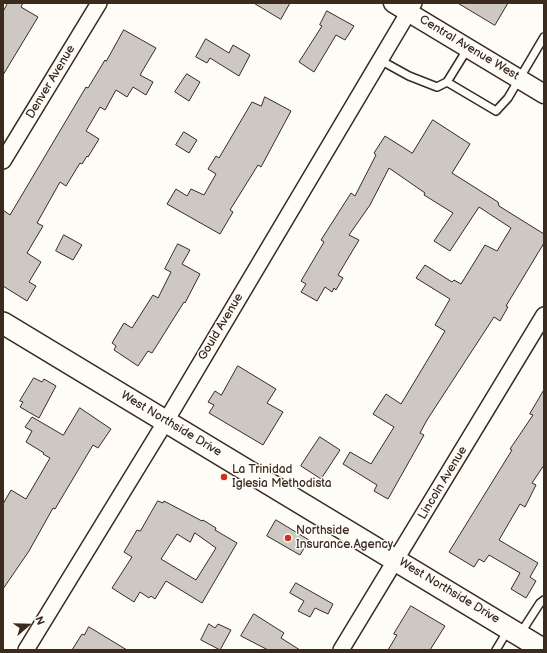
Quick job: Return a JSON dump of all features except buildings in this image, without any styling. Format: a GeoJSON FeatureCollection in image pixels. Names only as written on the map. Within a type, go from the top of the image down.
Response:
{"type":"FeatureCollection","features":[{"type":"Feature","properties":{"kind":"main road","name":"West Northside Drive"},"geometry":{"type":"LineString","coordinates":[[3,323],[396,559],[544,650]]}},
{"type":"Feature","properties":{"kind":"street","name":"Denver Avenue"},"geometry":{"type":"LineString","coordinates":[[3,161],[99,3]]}},
{"type":"Feature","properties":{"kind":"street","name":"Central Avenue West"},"geometry":{"type":"LineString","coordinates":[[393,3],[412,8],[468,48],[544,94]]}},
{"type":"Feature","properties":{"kind":"street","name":"Gould Avenue"},"geometry":{"type":"LineString","coordinates":[[26,650],[166,421],[412,8]]}},
{"type":"Feature","properties":{"kind":"street","name":"Lincoln Avenue"},"geometry":{"type":"LineString","coordinates":[[341,650],[544,315]]}},
{"type":"Feature","properties":{"kind":"lane"},"geometry":{"type":"LineString","coordinates":[[447,82],[496,112],[508,98],[544,37]]}},
{"type":"Feature","properties":{"kind":"lane"},"geometry":{"type":"LineString","coordinates":[[380,60],[409,76],[437,87],[447,82],[468,48]]}},
{"type":"Feature","properties":{"kind":"lane"},"geometry":{"type":"LineString","coordinates":[[496,650],[515,632],[544,600]]}},
{"type":"Feature","properties":{"kind":"place","name":"La Trinidad Iglesia Methodista"},"geometry":{"type":"Point","coordinates":[224,477]}},
{"type":"Feature","properties":{"kind":"place","name":"Northside Insurance Agency"},"geometry":{"type":"Point","coordinates":[288,538]}}]}
